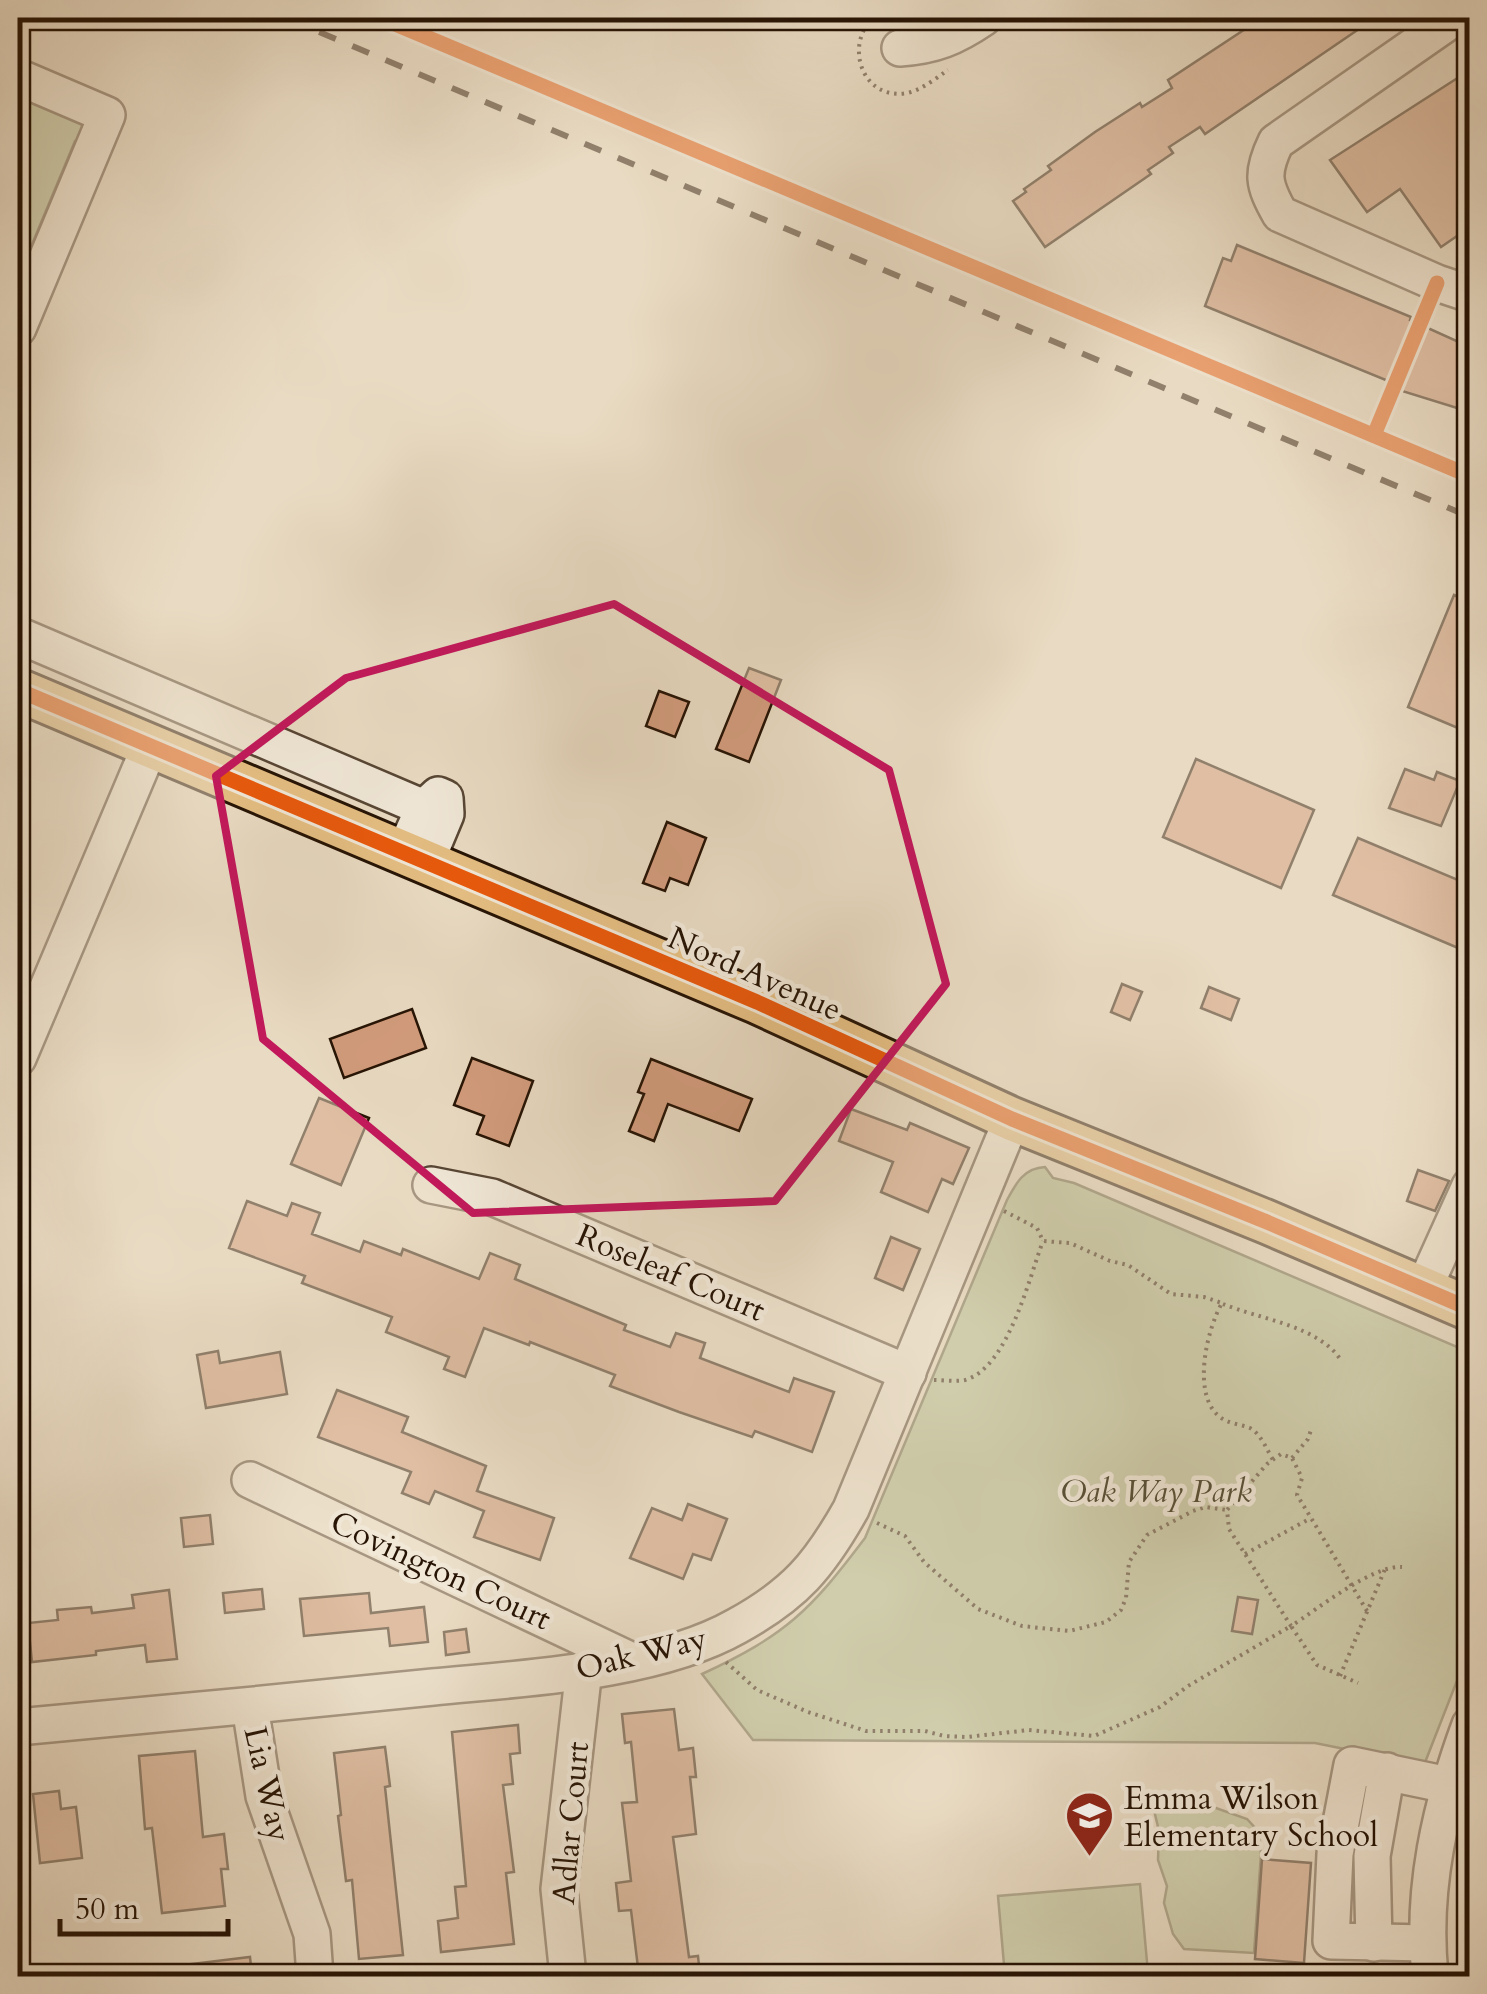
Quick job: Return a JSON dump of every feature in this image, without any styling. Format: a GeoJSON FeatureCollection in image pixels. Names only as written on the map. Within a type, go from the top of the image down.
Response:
{"type":"FeatureCollection","features":[{"type":"Feature","properties":{"kind":"main road","name":"Nord Avenue"},"geometry":{"type":"LineString","coordinates":[[18,690],[757,1002],[1012,1119],[1470,1310]]}},
{"type":"Feature","properties":{"kind":"street"},"geometry":{"type":"LineString","coordinates":[[900,48],[952,39],[983,18]]}},
{"type":"Feature","properties":{"kind":"street"},"geometry":{"type":"LineString","coordinates":[[1454,18],[1276,142],[1266,164],[1266,189],[1280,214],[1437,284],[1470,294]]}},
{"type":"Feature","properties":{"kind":"street"},"geometry":{"type":"LineString","coordinates":[[18,77],[107,115],[18,328]]}},
{"type":"Feature","properties":{"kind":"street"},"geometry":{"type":"LineString","coordinates":[[27,645],[322,764],[436,800],[446,814],[415,857]]}},
{"type":"Feature","properties":{"kind":"street"},"geometry":{"type":"LineString","coordinates":[[18,1058],[150,746]]}},
{"type":"Feature","properties":{"kind":"street"},"geometry":{"type":"LineString","coordinates":[[322,764],[338,825]]}},
{"type":"Feature","properties":{"kind":"street","name":"Oak Way"},"geometry":{"type":"LineString","coordinates":[[18,1727],[584,1669],[684,1649],[734,1628],[788,1593],[818,1565],[852,1509],[920,1376],[1012,1119]]}},
{"type":"Feature","properties":{"kind":"street","name":"Roseleaf Court"},"geometry":{"type":"LineString","coordinates":[[430,1185],[492,1196],[920,1376]]}},
{"type":"Feature","properties":{"kind":"street"},"geometry":{"type":"LineString","coordinates":[[1424,1290],[1470,1186]]}},
{"type":"Feature","properties":{"kind":"street","name":"Covington Court"},"geometry":{"type":"LineString","coordinates":[[250,1480],[632,1661]]}},
{"type":"Feature","properties":{"kind":"street","name":"Adlar Court"},"geometry":{"type":"LineString","coordinates":[[568,1976],[559,1889],[584,1669]]}},
{"type":"Feature","properties":{"kind":"street","name":"Lia Way"},"geometry":{"type":"LineString","coordinates":[[250,1706],[264,1796],[312,1934],[315,1976]]}},
{"type":"Feature","properties":{"kind":"street"},"geometry":{"type":"LineString","coordinates":[[1448,1786],[1352,1766],[1335,1854],[1331,1941],[1374,1942],[1428,1960],[1454,1830],[1448,1786],[1470,1725]]}},
{"type":"Feature","properties":{"kind":"path"},"geometry":{"type":"LineString","coordinates":[[1000,1208],[1036,1228],[1044,1242]]}},
{"type":"Feature","properties":{"kind":"path"},"geometry":{"type":"LineString","coordinates":[[920,1376],[967,1379],[990,1361],[1015,1322],[1032,1265],[1044,1242]]}},
{"type":"Feature","properties":{"kind":"path"},"geometry":{"type":"LineString","coordinates":[[1044,1242],[1070,1243],[1128,1265],[1172,1294],[1204,1296],[1320,1341],[1336,1352],[1342,1362]]}},
{"type":"Feature","properties":{"kind":"path"},"geometry":{"type":"LineString","coordinates":[[1222,1303],[1212,1320],[1207,1343],[1207,1396],[1217,1414],[1257,1433],[1273,1460]]}},
{"type":"Feature","properties":{"kind":"path"},"geometry":{"type":"LineString","coordinates":[[1248,1323],[1250,1316]]}},
{"type":"Feature","properties":{"kind":"path"},"geometry":{"type":"LineString","coordinates":[[1292,1458],[1308,1439],[1312,1427]]}},
{"type":"Feature","properties":{"kind":"path"},"geometry":{"type":"LineString","coordinates":[[1358,1683],[1318,1665],[1229,1529],[1227,1510],[1281,1454],[1292,1458],[1302,1478],[1297,1496],[1367,1611]]}},
{"type":"Feature","properties":{"kind":"path"},"geometry":{"type":"LineString","coordinates":[[877,1523],[905,1536],[924,1562],[978,1609],[1022,1626],[1069,1631],[1106,1622],[1121,1610],[1129,1562],[1147,1535],[1193,1510],[1227,1510]]}},
{"type":"Feature","properties":{"kind":"path"},"geometry":{"type":"LineString","coordinates":[[1245,1554],[1311,1518]]}},
{"type":"Feature","properties":{"kind":"path"},"geometry":{"type":"LineString","coordinates":[[726,1662],[758,1690],[866,1731],[966,1736],[1029,1730],[1094,1736],[1160,1707],[1188,1686],[1385,1568],[1402,1567]]}},
{"type":"Feature","properties":{"kind":"path"},"geometry":{"type":"LineString","coordinates":[[1340,1676],[1385,1568]]}},
{"type":"Feature","properties":{"kind":"highlighted area"},"geometry":{"type":"Polygon","coordinates":[[[614,604],[889,770],[946,984],[775,1201],[473,1213],[263,1039],[216,776],[346,678],[614,604]]]}},
{"type":"Feature","properties":{"kind":"green space"},"geometry":{"type":"Polygon","coordinates":[[[18,95],[89,123],[81,141],[75,141],[18,278],[18,95]]]}},
{"type":"Feature","properties":{"kind":"green space","name":"Oak Way Park"},"geometry":{"type":"Polygon","coordinates":[[[1045,1167],[1053,1178],[1074,1183],[1469,1352],[1469,1650],[1424,1765],[1315,1743],[753,1740],[702,1674],[755,1647],[794,1619],[828,1585],[865,1538],[1007,1200],[1026,1173],[1045,1167]]]}},
{"type":"Feature","properties":{"kind":"green space"},"geometry":{"type":"Polygon","coordinates":[[[1153,1806],[1216,1808],[1247,1819],[1259,1832],[1254,1953],[1184,1949],[1173,1934],[1164,1903],[1167,1886],[1158,1860],[1159,1831],[1153,1806]]]}},
{"type":"Feature","properties":{"kind":"green space"},"geometry":{"type":"Polygon","coordinates":[[[1140,1884],[1148,1973],[1005,1976],[998,1896],[1140,1884]]]}},
{"type":"Feature","properties":{"kind":"building"},"geometry":{"type":"Polygon","coordinates":[[[1262,18],[1375,18],[1205,134],[1200,127],[1169,147],[1173,153],[1148,170],[1151,174],[1045,247],[1013,201],[1026,192],[1024,189],[1095,132],[1172,88],[1168,80],[1262,18]]]}},
{"type":"Feature","properties":{"kind":"building"},"geometry":{"type":"Polygon","coordinates":[[[1470,70],[1470,227],[1441,247],[1400,189],[1367,212],[1330,160],[1470,70]]]}},
{"type":"Feature","properties":{"kind":"building"},"geometry":{"type":"Polygon","coordinates":[[[1237,245],[1411,317],[1410,320],[1470,347],[1470,412],[1402,391],[1403,387],[1205,306],[1223,258],[1231,261],[1237,245]]]}},
{"type":"Feature","properties":{"kind":"building"},"geometry":{"type":"Polygon","coordinates":[[[1454,595],[1470,602],[1470,733],[1408,707],[1454,595]]]}},
{"type":"Feature","properties":{"kind":"building"},"geometry":{"type":"Polygon","coordinates":[[[749,668],[781,680],[749,762],[716,749],[749,668]]]}},
{"type":"Feature","properties":{"kind":"building"},"geometry":{"type":"Polygon","coordinates":[[[659,691],[689,702],[675,737],[646,726],[659,691]]]}},
{"type":"Feature","properties":{"kind":"building"},"geometry":{"type":"Polygon","coordinates":[[[1196,759],[1314,810],[1281,888],[1163,837],[1196,759]]]}},
{"type":"Feature","properties":{"kind":"building"},"geometry":{"type":"Polygon","coordinates":[[[1405,769],[1434,780],[1437,772],[1460,781],[1441,826],[1389,808],[1405,769]]]}},
{"type":"Feature","properties":{"kind":"building"},"geometry":{"type":"Polygon","coordinates":[[[667,822],[706,838],[688,885],[670,878],[665,891],[643,883],[667,822]]]}},
{"type":"Feature","properties":{"kind":"building"},"geometry":{"type":"Polygon","coordinates":[[[1358,838],[1470,885],[1470,953],[1333,895],[1358,838]]]}},
{"type":"Feature","properties":{"kind":"building"},"geometry":{"type":"Polygon","coordinates":[[[1122,984],[1142,992],[1130,1020],[1111,1012],[1122,984]]]}},
{"type":"Feature","properties":{"kind":"building"},"geometry":{"type":"Polygon","coordinates":[[[1209,987],[1239,999],[1231,1020],[1201,1008],[1209,987]]]}},
{"type":"Feature","properties":{"kind":"building"},"geometry":{"type":"Polygon","coordinates":[[[412,1009],[426,1048],[344,1078],[330,1039],[412,1009]]]}},
{"type":"Feature","properties":{"kind":"building"},"geometry":{"type":"Polygon","coordinates":[[[472,1058],[533,1081],[509,1146],[477,1134],[484,1116],[454,1105],[472,1058]]]}},
{"type":"Feature","properties":{"kind":"building"},"geometry":{"type":"Polygon","coordinates":[[[651,1059],[752,1099],[739,1131],[668,1104],[654,1141],[629,1131],[644,1094],[638,1092],[651,1059]]]}},
{"type":"Feature","properties":{"kind":"building"},"geometry":{"type":"Polygon","coordinates":[[[319,1098],[369,1118],[341,1185],[291,1164],[319,1098]]]}},
{"type":"Feature","properties":{"kind":"building"},"geometry":{"type":"Polygon","coordinates":[[[851,1109],[907,1130],[910,1123],[969,1148],[953,1184],[942,1179],[928,1212],[881,1192],[893,1162],[839,1141],[851,1109]]]}},
{"type":"Feature","properties":{"kind":"building"},"geometry":{"type":"Polygon","coordinates":[[[1418,1170],[1449,1181],[1435,1211],[1407,1201],[1418,1170]]]}},
{"type":"Feature","properties":{"kind":"building"},"geometry":{"type":"Polygon","coordinates":[[[247,1201],[287,1216],[292,1203],[320,1213],[312,1234],[360,1252],[364,1241],[401,1255],[403,1249],[479,1279],[490,1253],[520,1265],[515,1279],[626,1325],[624,1330],[670,1347],[676,1333],[705,1343],[700,1358],[789,1392],[794,1378],[834,1392],[812,1452],[755,1431],[752,1437],[610,1386],[615,1375],[484,1328],[465,1377],[444,1369],[449,1357],[386,1332],[392,1317],[302,1283],[305,1276],[229,1248],[247,1201]]]}},
{"type":"Feature","properties":{"kind":"building"},"geometry":{"type":"Polygon","coordinates":[[[891,1237],[920,1249],[903,1290],[875,1278],[891,1237]]]}},
{"type":"Feature","properties":{"kind":"building"},"geometry":{"type":"Polygon","coordinates":[[[218,1351],[220,1363],[280,1352],[287,1394],[206,1408],[197,1355],[218,1351]]]}},
{"type":"Feature","properties":{"kind":"building"},"geometry":{"type":"Polygon","coordinates":[[[337,1390],[408,1417],[402,1432],[486,1466],[477,1491],[554,1518],[540,1560],[474,1537],[484,1511],[435,1491],[429,1504],[402,1493],[411,1472],[318,1437],[337,1390]]]}},
{"type":"Feature","properties":{"kind":"building"},"geometry":{"type":"Polygon","coordinates":[[[688,1504],[727,1519],[711,1560],[693,1554],[683,1579],[630,1558],[652,1508],[682,1520],[688,1504]]]}},
{"type":"Feature","properties":{"kind":"building"},"geometry":{"type":"Polygon","coordinates":[[[210,1515],[213,1544],[184,1547],[181,1518],[210,1515]]]}},
{"type":"Feature","properties":{"kind":"building"},"geometry":{"type":"Polygon","coordinates":[[[262,1589],[264,1609],[225,1613],[223,1593],[262,1589]]]}},
{"type":"Feature","properties":{"kind":"building"},"geometry":{"type":"Polygon","coordinates":[[[169,1590],[177,1659],[147,1662],[145,1645],[32,1662],[28,1623],[58,1620],[57,1610],[91,1607],[92,1613],[134,1608],[132,1595],[169,1590]]]}},
{"type":"Feature","properties":{"kind":"building"},"geometry":{"type":"Polygon","coordinates":[[[369,1593],[371,1613],[424,1607],[428,1642],[390,1646],[388,1628],[304,1636],[300,1599],[369,1593]]]}},
{"type":"Feature","properties":{"kind":"building"},"geometry":{"type":"Polygon","coordinates":[[[1238,1597],[1258,1600],[1252,1634],[1232,1631],[1238,1597]]]}},
{"type":"Feature","properties":{"kind":"building"},"geometry":{"type":"Polygon","coordinates":[[[466,1629],[469,1652],[446,1655],[444,1632],[466,1629]]]}},
{"type":"Feature","properties":{"kind":"building"},"geometry":{"type":"Polygon","coordinates":[[[674,1709],[679,1750],[693,1748],[696,1777],[690,1777],[696,1834],[673,1837],[689,1957],[698,1956],[700,1976],[639,1976],[631,1910],[619,1911],[616,1883],[631,1881],[622,1803],[637,1802],[631,1742],[625,1743],[622,1714],[674,1709]]]}},
{"type":"Feature","properties":{"kind":"building"},"geometry":{"type":"Polygon","coordinates":[[[518,1725],[520,1753],[510,1754],[513,1784],[503,1785],[514,1872],[506,1873],[514,1944],[441,1952],[438,1921],[458,1918],[455,1887],[466,1886],[452,1732],[518,1725]]]}},
{"type":"Feature","properties":{"kind":"building"},"geometry":{"type":"Polygon","coordinates":[[[385,1747],[390,1786],[385,1787],[403,1955],[359,1959],[352,1880],[346,1881],[338,1816],[341,1815],[334,1753],[385,1747]]]}},
{"type":"Feature","properties":{"kind":"building"},"geometry":{"type":"Polygon","coordinates":[[[195,1751],[203,1837],[224,1834],[228,1869],[221,1869],[225,1906],[162,1913],[152,1828],[145,1829],[139,1756],[195,1751]]]}},
{"type":"Feature","properties":{"kind":"building"},"geometry":{"type":"Polygon","coordinates":[[[59,1791],[61,1809],[76,1807],[82,1858],[40,1863],[33,1794],[59,1791]]]}},
{"type":"Feature","properties":{"kind":"building"},"geometry":{"type":"Polygon","coordinates":[[[1262,1859],[1311,1863],[1304,1963],[1255,1959],[1262,1859]]]}},
{"type":"Feature","properties":{"kind":"building"},"geometry":{"type":"Polygon","coordinates":[[[250,1957],[252,1976],[183,1976],[183,1965],[250,1957]]]}},
{"type":"Feature","properties":{"kind":"railway"},"geometry":{"type":"LineString","coordinates":[[286,18],[1470,517]]}},
{"type":"Feature","properties":{"kind":"cycle path"},"geometry":{"type":"LineString","coordinates":[[381,18],[1470,476]]}},
{"type":"Feature","properties":{"kind":"cycle path"},"geometry":{"type":"LineString","coordinates":[[1374,435],[1437,283]]}},
{"type":"Feature","properties":{"kind":"cycle path"},"geometry":{"type":"LineString","coordinates":[[18,690],[757,1002],[1012,1119],[1470,1309]]}},
{"type":"Feature","properties":{"kind":"place","name":"Emma Wilson Elementary School"},"geometry":{"type":"Point","coordinates":[1089,1858]}}]}
